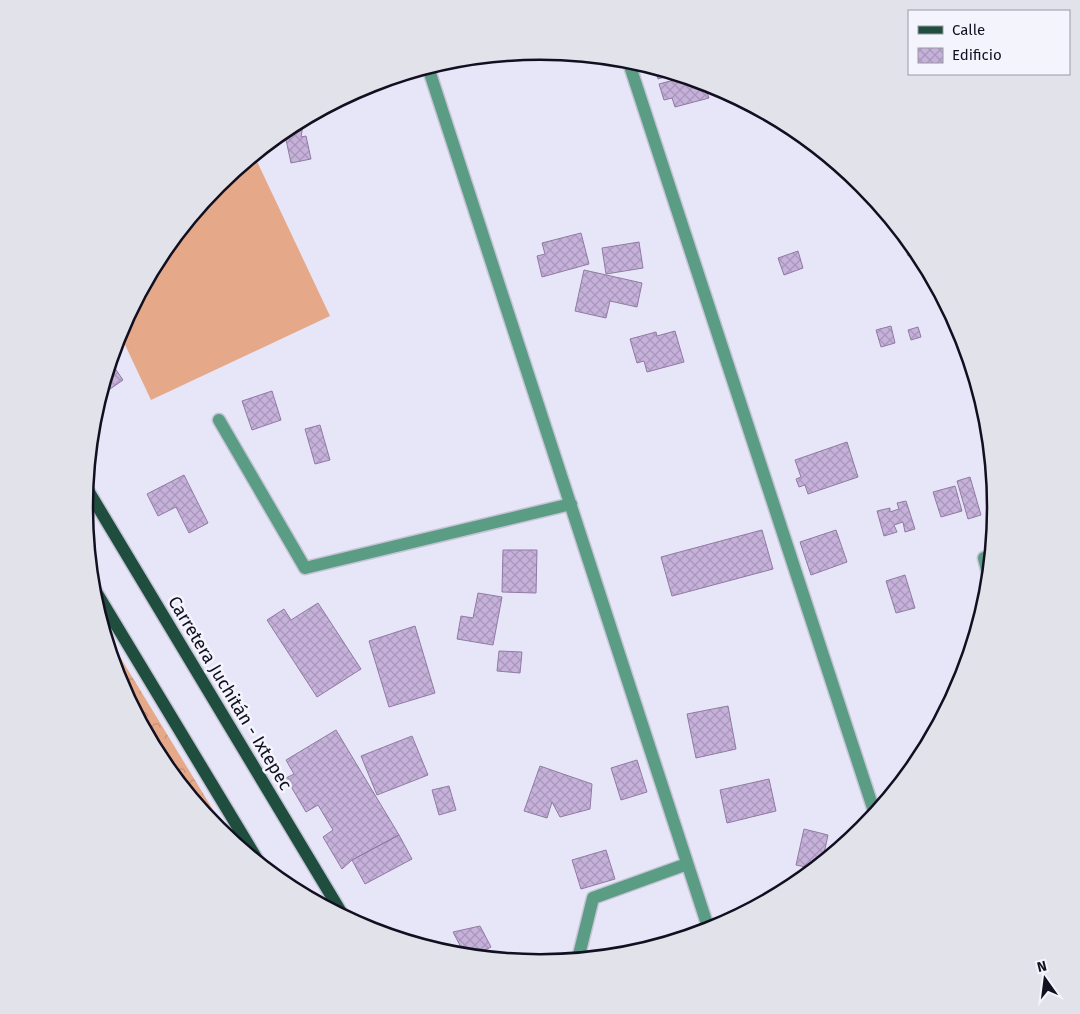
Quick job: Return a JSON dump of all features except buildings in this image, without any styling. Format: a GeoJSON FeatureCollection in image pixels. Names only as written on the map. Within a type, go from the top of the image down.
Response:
{"type":"FeatureCollection","features":[{"type":"Feature","properties":{"kind":"main road","name":"Carretera Juchitán - Ixtepec"},"geometry":{"type":"LineString","coordinates":[[93,499],[337,905]]}},
{"type":"Feature","properties":{"kind":"main road"},"geometry":{"type":"LineString","coordinates":[[104,606],[250,847]]}},
{"type":"Feature","properties":{"kind":"street"},"geometry":{"type":"LineString","coordinates":[[631,70],[872,806]]}},
{"type":"Feature","properties":{"kind":"street"},"geometry":{"type":"LineString","coordinates":[[430,74],[706,922]]}},
{"type":"Feature","properties":{"kind":"street"},"geometry":{"type":"LineString","coordinates":[[219,420],[305,568],[571,504]]}},
{"type":"Feature","properties":{"kind":"street"},"geometry":{"type":"LineString","coordinates":[[580,952],[593,898],[687,864]]}},
{"type":"Feature","properties":{"kind":"green space"},"geometry":{"type":"Polygon","coordinates":[[[257,161],[330,316],[151,400],[124,343],[127,336],[153,283],[185,235],[224,191],[257,161]]]}},
{"type":"Feature","properties":{"kind":"green space"},"geometry":{"type":"Polygon","coordinates":[[[118,654],[216,814],[185,779],[168,755],[139,705],[118,654]]]}}]}
